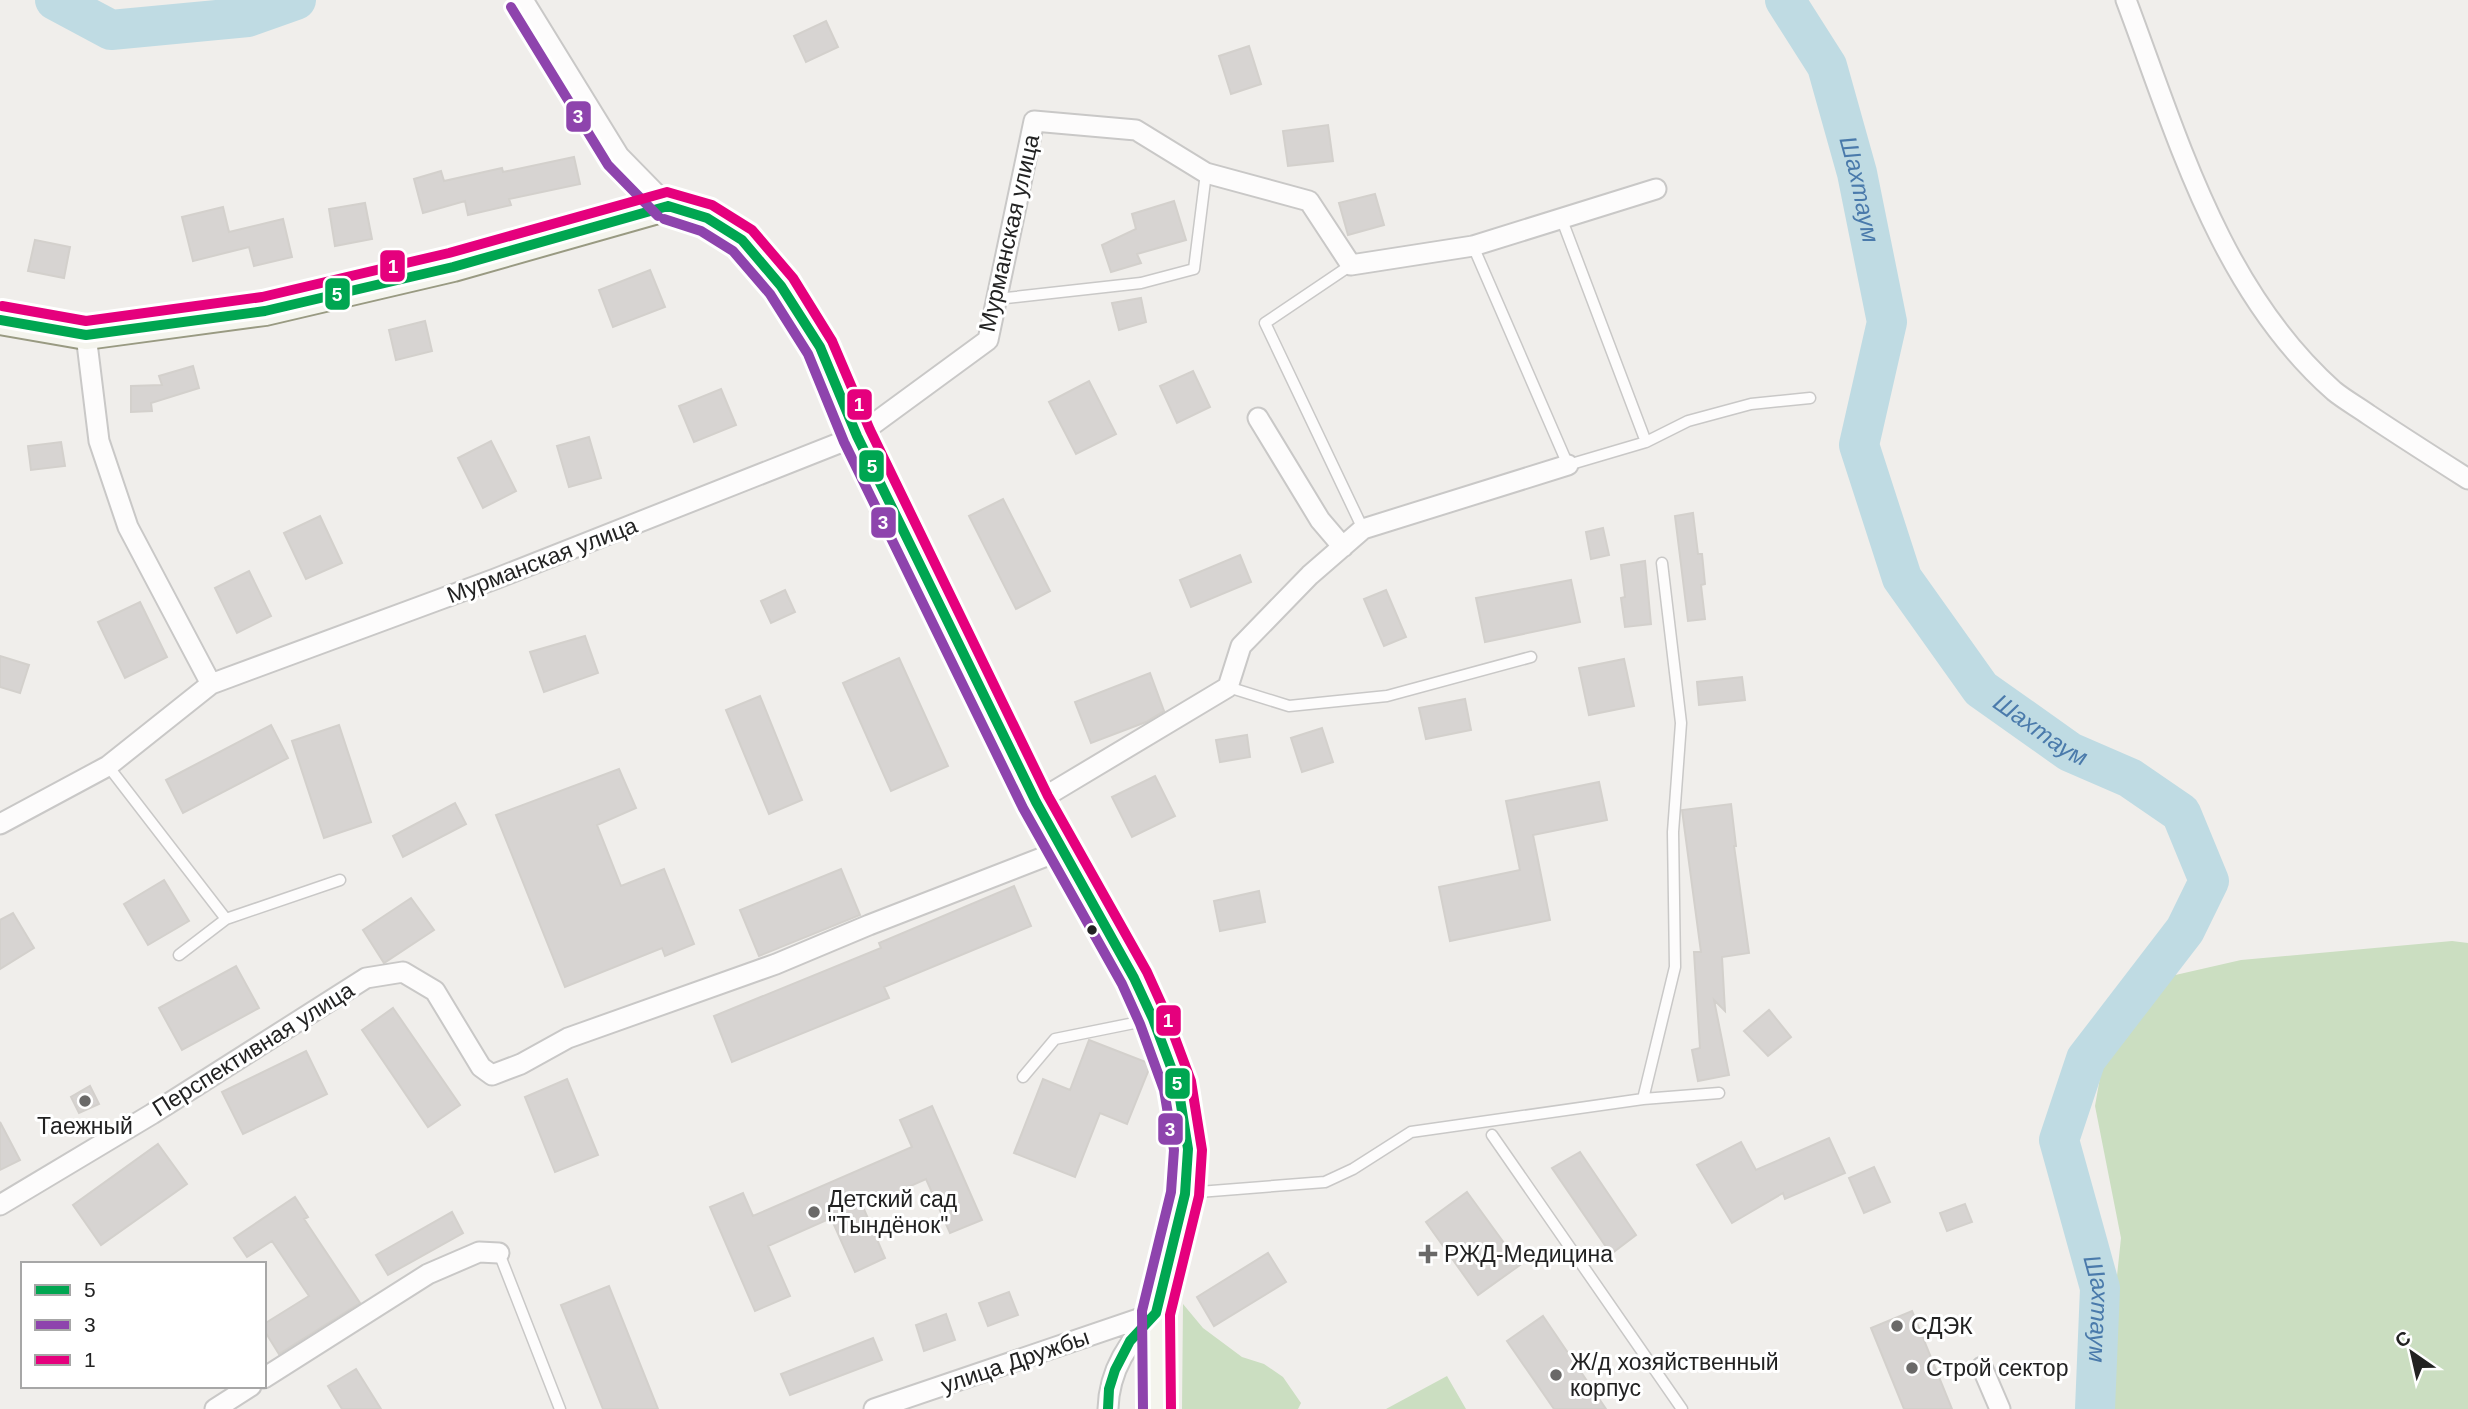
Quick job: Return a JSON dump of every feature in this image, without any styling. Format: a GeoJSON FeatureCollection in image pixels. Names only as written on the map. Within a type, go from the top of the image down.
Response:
{"type":"FeatureCollection","features":[{"type":"Feature","properties":{"kind":"street"},"geometry":{"type":"LineString","coordinates":[[2126,0],[2198,193],[2221,243],[2288,345],[2335,392],[2468,479]]}},
{"type":"Feature","properties":{"kind":"street"},"geometry":{"type":"LineString","coordinates":[[523,1],[619,156],[667,206],[707,218],[742,240],[781,286],[821,347],[856,436],[1036,802],[1134,978],[1153,1019],[1178,1086],[1188,1149],[1185,1194],[1156,1313],[1157,1409]]}},
{"type":"Feature","properties":{"kind":"street","name":"Мурманская улица"},"geometry":{"type":"LineString","coordinates":[[0,824],[108,766],[211,684],[495,579],[856,436],[988,340],[1034,121],[1136,130],[1206,173],[1309,201],[1351,265]]}},
{"type":"Feature","properties":{"kind":"street"},"geometry":{"type":"LineString","coordinates":[[1351,265],[1473,246],[1656,189]]}},
{"type":"Feature","properties":{"kind":"street"},"geometry":{"type":"LineString","coordinates":[[0,320],[86,335],[265,311],[453,267],[667,206]]}},
{"type":"Feature","properties":{"kind":"street"},"geometry":{"type":"LineString","coordinates":[[86,335],[99,441],[128,527],[211,684]]}},
{"type":"Feature","properties":{"kind":"street"},"geometry":{"type":"LineString","coordinates":[[1258,418],[1320,520],[1343,547]]}},
{"type":"Feature","properties":{"kind":"street"},"geometry":{"type":"LineString","coordinates":[[1036,802],[1227,687],[1241,646],[1310,575],[1363,529],[1568,465]]}},
{"type":"Feature","properties":{"kind":"street","name":"Перспективная улица"},"geometry":{"type":"LineString","coordinates":[[0,1205],[152,1114],[366,978],[403,972],[435,991],[481,1067],[492,1075],[512,1068],[568,1038],[776,964],[1062,850]]}},
{"type":"Feature","properties":{"kind":"street"},"geometry":{"type":"LineString","coordinates":[[266,1377],[428,1274],[480,1252],[499,1253]]}},
{"type":"Feature","properties":{"kind":"street"},"geometry":{"type":"LineString","coordinates":[[1108,1409],[1109,1389],[1115,1370],[1130,1341],[1156,1313]]}},
{"type":"Feature","properties":{"kind":"street","name":"улица Дружбы"},"geometry":{"type":"LineString","coordinates":[[874,1409],[1156,1313]]}},
{"type":"Feature","properties":{"kind":"street"},"geometry":{"type":"LineString","coordinates":[[1982,1367],[2000,1409]]}},
{"type":"Feature","properties":{"kind":"street"},"geometry":{"type":"LineString","coordinates":[[215,1409],[248,1388]]}},
{"type":"Feature","properties":{"kind":"lane"},"geometry":{"type":"LineString","coordinates":[[997,299],[1142,283],[1194,270],[1206,173]]}},
{"type":"Feature","properties":{"kind":"lane"},"geometry":{"type":"LineString","coordinates":[[1562,220],[1646,442]]}},
{"type":"Feature","properties":{"kind":"lane"},"geometry":{"type":"LineString","coordinates":[[1473,246],[1568,465],[1646,442],[1688,421],[1739,408],[1810,398]]}},
{"type":"Feature","properties":{"kind":"lane"},"geometry":{"type":"LineString","coordinates":[[1351,265],[1265,323],[1363,529]]}},
{"type":"Feature","properties":{"kind":"lane"},"geometry":{"type":"LineString","coordinates":[[1643,1099],[1675,967],[1672,832],[1681,723],[1662,563]]}},
{"type":"Feature","properties":{"kind":"lane"},"geometry":{"type":"LineString","coordinates":[[1227,687],[1289,706],[1387,696],[1531,657]]}},
{"type":"Feature","properties":{"kind":"lane"},"geometry":{"type":"LineString","coordinates":[[108,766],[226,919]]}},
{"type":"Feature","properties":{"kind":"lane"},"geometry":{"type":"LineString","coordinates":[[179,955],[226,919],[340,880]]}},
{"type":"Feature","properties":{"kind":"lane"},"geometry":{"type":"LineString","coordinates":[[1023,1077],[1055,1040],[1153,1019]]}},
{"type":"Feature","properties":{"kind":"lane"},"geometry":{"type":"LineString","coordinates":[[1185,1194],[1325,1182],[1353,1169],[1411,1132],[1643,1099],[1719,1093]]}},
{"type":"Feature","properties":{"kind":"lane"},"geometry":{"type":"LineString","coordinates":[[1492,1135],[1682,1409]]}},
{"type":"Feature","properties":{"kind":"lane"},"geometry":{"type":"LineString","coordinates":[[499,1253],[560,1409]]}},
{"type":"Feature","properties":{"kind":"green space"},"geometry":{"type":"Polygon","coordinates":[[[2452,941],[2468,943],[2468,1409],[2103,1409],[2121,1238],[2095,1106],[2104,1055],[2171,976],[2241,960],[2452,941]]]}},
{"type":"Feature","properties":{"kind":"green space"},"geometry":{"type":"Polygon","coordinates":[[[1183,1304],[1203,1328],[1242,1357],[1264,1364],[1283,1377],[1301,1403],[1298,1409],[1182,1409],[1183,1304]]]}},
{"type":"Feature","properties":{"kind":"green space"},"geometry":{"type":"Polygon","coordinates":[[[1447,1376],[1466,1409],[1386,1409],[1447,1376]]]}},
{"type":"Feature","properties":{"kind":"building"},"geometry":{"type":"Polygon","coordinates":[[[826,21],[838,47],[806,62],[794,36],[826,21]]]}},
{"type":"Feature","properties":{"kind":"building"},"geometry":{"type":"Polygon","coordinates":[[[1249,46],[1261,84],[1231,94],[1219,56],[1249,46]]]}},
{"type":"Feature","properties":{"kind":"building"},"geometry":{"type":"Polygon","coordinates":[[[1328,125],[1333,161],[1288,166],[1283,131],[1328,125]]]}},
{"type":"Feature","properties":{"kind":"building"},"geometry":{"type":"Polygon","coordinates":[[[574,157],[580,184],[509,199],[511,205],[468,215],[465,201],[423,213],[414,179],[441,171],[444,181],[502,168],[503,172],[574,157]]]}},
{"type":"Feature","properties":{"kind":"building"},"geometry":{"type":"Polygon","coordinates":[[[1375,194],[1384,225],[1348,235],[1339,203],[1375,194]]]}},
{"type":"Feature","properties":{"kind":"building"},"geometry":{"type":"Polygon","coordinates":[[[1174,201],[1186,240],[1137,254],[1141,263],[1111,272],[1102,245],[1136,229],[1132,214],[1174,201]]]}},
{"type":"Feature","properties":{"kind":"building"},"geometry":{"type":"Polygon","coordinates":[[[365,203],[372,239],[335,246],[329,209],[365,203]]]}},
{"type":"Feature","properties":{"kind":"building"},"geometry":{"type":"Polygon","coordinates":[[[223,207],[229,232],[283,219],[292,257],[254,266],[249,247],[193,261],[182,217],[223,207]]]}},
{"type":"Feature","properties":{"kind":"building"},"geometry":{"type":"Polygon","coordinates":[[[35,240],[70,247],[64,278],[28,271],[35,240]]]}},
{"type":"Feature","properties":{"kind":"building"},"geometry":{"type":"Polygon","coordinates":[[[650,270],[665,307],[613,327],[599,290],[650,270]]]}},
{"type":"Feature","properties":{"kind":"building"},"geometry":{"type":"Polygon","coordinates":[[[1141,298],[1146,322],[1119,330],[1112,303],[1141,298]]]}},
{"type":"Feature","properties":{"kind":"building"},"geometry":{"type":"Polygon","coordinates":[[[425,321],[432,351],[396,360],[389,330],[425,321]]]}},
{"type":"Feature","properties":{"kind":"building"},"geometry":{"type":"Polygon","coordinates":[[[193,366],[199,388],[151,403],[152,411],[131,412],[131,386],[162,385],[159,376],[193,366]]]}},
{"type":"Feature","properties":{"kind":"building"},"geometry":{"type":"Polygon","coordinates":[[[1193,371],[1210,407],[1177,423],[1160,386],[1193,371]]]}},
{"type":"Feature","properties":{"kind":"building"},"geometry":{"type":"Polygon","coordinates":[[[1089,381],[1116,434],[1076,454],[1049,402],[1089,381]]]}},
{"type":"Feature","properties":{"kind":"building"},"geometry":{"type":"Polygon","coordinates":[[[721,389],[736,425],[694,442],[679,406],[721,389]]]}},
{"type":"Feature","properties":{"kind":"building"},"geometry":{"type":"Polygon","coordinates":[[[589,437],[601,478],[569,487],[557,446],[589,437]]]}},
{"type":"Feature","properties":{"kind":"building"},"geometry":{"type":"Polygon","coordinates":[[[491,441],[516,491],[483,508],[458,458],[491,441]]]}},
{"type":"Feature","properties":{"kind":"building"},"geometry":{"type":"Polygon","coordinates":[[[61,442],[65,466],[31,470],[28,446],[61,442]]]}},
{"type":"Feature","properties":{"kind":"building"},"geometry":{"type":"Polygon","coordinates":[[[1003,499],[1050,591],[1016,609],[969,516],[1003,499]]]}},
{"type":"Feature","properties":{"kind":"building"},"geometry":{"type":"Polygon","coordinates":[[[1693,513],[1698,554],[1702,554],[1705,584],[1701,585],[1705,619],[1688,621],[1675,516],[1693,513]]]}},
{"type":"Feature","properties":{"kind":"building"},"geometry":{"type":"Polygon","coordinates":[[[320,516],[342,563],[306,579],[284,533],[320,516]]]}},
{"type":"Feature","properties":{"kind":"building"},"geometry":{"type":"Polygon","coordinates":[[[1603,528],[1609,555],[1591,559],[1586,532],[1603,528]]]}},
{"type":"Feature","properties":{"kind":"building"},"geometry":{"type":"Polygon","coordinates":[[[1240,555],[1251,582],[1191,607],[1180,580],[1240,555]]]}},
{"type":"Feature","properties":{"kind":"building"},"geometry":{"type":"Polygon","coordinates":[[[1645,561],[1651,624],[1625,627],[1621,598],[1625,597],[1621,565],[1645,561]]]}},
{"type":"Feature","properties":{"kind":"building"},"geometry":{"type":"Polygon","coordinates":[[[249,571],[271,616],[237,633],[215,588],[249,571]]]}},
{"type":"Feature","properties":{"kind":"building"},"geometry":{"type":"Polygon","coordinates":[[[1571,580],[1580,622],[1485,642],[1476,598],[1571,580]]]}},
{"type":"Feature","properties":{"kind":"building"},"geometry":{"type":"Polygon","coordinates":[[[785,590],[795,612],[771,623],[761,601],[785,590]]]}},
{"type":"Feature","properties":{"kind":"building"},"geometry":{"type":"Polygon","coordinates":[[[1386,590],[1406,637],[1384,646],[1364,599],[1386,590]]]}},
{"type":"Feature","properties":{"kind":"building"},"geometry":{"type":"Polygon","coordinates":[[[140,602],[167,657],[125,678],[98,622],[140,602]]]}},
{"type":"Feature","properties":{"kind":"building"},"geometry":{"type":"Polygon","coordinates":[[[585,636],[598,673],[544,692],[530,652],[585,636]]]}},
{"type":"Feature","properties":{"kind":"building"},"geometry":{"type":"Polygon","coordinates":[[[0,656],[29,665],[20,693],[0,687],[0,656]]]}},
{"type":"Feature","properties":{"kind":"building"},"geometry":{"type":"Polygon","coordinates":[[[899,658],[948,766],[891,791],[843,683],[899,658]]]}},
{"type":"Feature","properties":{"kind":"building"},"geometry":{"type":"Polygon","coordinates":[[[1624,659],[1634,706],[1589,715],[1579,668],[1624,659]]]}},
{"type":"Feature","properties":{"kind":"building"},"geometry":{"type":"Polygon","coordinates":[[[1150,673],[1164,711],[1146,722],[1091,743],[1075,702],[1150,673]]]}},
{"type":"Feature","properties":{"kind":"building"},"geometry":{"type":"Polygon","coordinates":[[[1742,677],[1745,700],[1699,705],[1697,682],[1742,677]]]}},
{"type":"Feature","properties":{"kind":"building"},"geometry":{"type":"Polygon","coordinates":[[[760,696],[802,800],[769,814],[726,710],[760,696]]]}},
{"type":"Feature","properties":{"kind":"building"},"geometry":{"type":"Polygon","coordinates":[[[1465,699],[1471,730],[1426,739],[1419,708],[1465,699]]]}},
{"type":"Feature","properties":{"kind":"building"},"geometry":{"type":"Polygon","coordinates":[[[271,725],[288,758],[183,813],[166,780],[271,725]]]}},
{"type":"Feature","properties":{"kind":"building"},"geometry":{"type":"Polygon","coordinates":[[[339,725],[371,822],[324,838],[292,741],[339,725]]]}},
{"type":"Feature","properties":{"kind":"building"},"geometry":{"type":"Polygon","coordinates":[[[1322,728],[1333,762],[1302,772],[1291,738],[1322,728]]]}},
{"type":"Feature","properties":{"kind":"building"},"geometry":{"type":"Polygon","coordinates":[[[1247,735],[1250,757],[1220,762],[1216,740],[1247,735]]]}},
{"type":"Feature","properties":{"kind":"building"},"geometry":{"type":"Polygon","coordinates":[[[619,769],[636,808],[597,825],[621,886],[664,869],[694,944],[665,956],[662,948],[565,987],[496,815],[619,769]]]}},
{"type":"Feature","properties":{"kind":"building"},"geometry":{"type":"Polygon","coordinates":[[[1155,776],[1175,816],[1132,837],[1112,797],[1155,776]]]}},
{"type":"Feature","properties":{"kind":"building"},"geometry":{"type":"Polygon","coordinates":[[[1599,782],[1607,820],[1533,835],[1550,920],[1450,941],[1439,887],[1520,870],[1506,801],[1599,782]]]}},
{"type":"Feature","properties":{"kind":"building"},"geometry":{"type":"Polygon","coordinates":[[[455,803],[466,824],[403,857],[393,836],[455,803]]]}},
{"type":"Feature","properties":{"kind":"building"},"geometry":{"type":"Polygon","coordinates":[[[1731,804],[1749,953],[1722,957],[1725,1011],[1714,1000],[1729,1075],[1698,1081],[1692,1050],[1700,1048],[1694,952],[1701,952],[1682,810],[1731,804]]]}},
{"type":"Feature","properties":{"kind":"building"},"geometry":{"type":"Polygon","coordinates":[[[841,869],[860,915],[759,956],[740,910],[841,869]]]}},
{"type":"Feature","properties":{"kind":"building"},"geometry":{"type":"Polygon","coordinates":[[[164,880],[189,921],[148,945],[124,904],[164,880]]]}},
{"type":"Feature","properties":{"kind":"building"},"geometry":{"type":"Polygon","coordinates":[[[1014,886],[1031,926],[884,987],[889,998],[732,1062],[714,1016],[881,948],[879,943],[1014,886]]]}},
{"type":"Feature","properties":{"kind":"building"},"geometry":{"type":"Polygon","coordinates":[[[1259,891],[1265,922],[1220,931],[1214,901],[1259,891]]]}},
{"type":"Feature","properties":{"kind":"building"},"geometry":{"type":"Polygon","coordinates":[[[411,898],[434,930],[384,963],[363,930],[411,898]]]}},
{"type":"Feature","properties":{"kind":"building"},"geometry":{"type":"Polygon","coordinates":[[[13,913],[34,948],[0,969],[0,920],[13,913]]]}},
{"type":"Feature","properties":{"kind":"building"},"geometry":{"type":"Polygon","coordinates":[[[236,966],[259,1008],[182,1050],[159,1008],[236,966]]]}},
{"type":"Feature","properties":{"kind":"building"},"geometry":{"type":"Polygon","coordinates":[[[393,1008],[460,1105],[428,1127],[362,1030],[393,1008]]]}},
{"type":"Feature","properties":{"kind":"building"},"geometry":{"type":"Polygon","coordinates":[[[1769,1010],[1791,1037],[1768,1056],[1744,1031],[1769,1010]]]}},
{"type":"Feature","properties":{"kind":"building"},"geometry":{"type":"Polygon","coordinates":[[[1089,1040],[1151,1064],[1127,1124],[1100,1113],[1075,1177],[1014,1153],[1043,1079],[1070,1090],[1089,1040]]]}},
{"type":"Feature","properties":{"kind":"building"},"geometry":{"type":"Polygon","coordinates":[[[306,1051],[327,1094],[243,1134],[222,1092],[306,1051]]]}},
{"type":"Feature","properties":{"kind":"building"},"geometry":{"type":"Polygon","coordinates":[[[567,1079],[598,1155],[555,1172],[525,1097],[567,1079]]]}},
{"type":"Feature","properties":{"kind":"building","name":"Таежный"},"geometry":{"type":"Polygon","coordinates":[[[90,1086],[99,1104],[79,1113],[71,1097],[90,1086]]]}},
{"type":"Feature","properties":{"kind":"building","name":"Детский сад \"Тындёнок\""},"geometry":{"type":"Polygon","coordinates":[[[932,1106],[982,1220],[950,1233],[926,1179],[863,1207],[885,1258],[855,1272],[831,1218],[768,1246],[790,1296],[755,1311],[710,1207],[743,1193],[753,1216],[912,1147],[900,1120],[932,1106]]]}},
{"type":"Feature","properties":{"kind":"building"},"geometry":{"type":"Polygon","coordinates":[[[0,1122],[20,1160],[0,1170],[0,1122]]]}},
{"type":"Feature","properties":{"kind":"building"},"geometry":{"type":"Polygon","coordinates":[[[1829,1138],[1845,1173],[1785,1199],[1783,1193],[1732,1223],[1697,1165],[1741,1142],[1756,1170],[1829,1138]]]}},
{"type":"Feature","properties":{"kind":"building"},"geometry":{"type":"Polygon","coordinates":[[[158,1144],[187,1184],[101,1245],[73,1205],[158,1144]]]}},
{"type":"Feature","properties":{"kind":"building"},"geometry":{"type":"Polygon","coordinates":[[[1580,1152],[1636,1235],[1611,1254],[1552,1168],[1580,1152]]]}},
{"type":"Feature","properties":{"kind":"building"},"geometry":{"type":"Polygon","coordinates":[[[1874,1167],[1890,1202],[1864,1213],[1849,1178],[1874,1167]]]}},
{"type":"Feature","properties":{"kind":"building"},"geometry":{"type":"Polygon","coordinates":[[[1467,1192],[1520,1265],[1478,1295],[1426,1222],[1467,1192]]]}},
{"type":"Feature","properties":{"kind":"building"},"geometry":{"type":"Polygon","coordinates":[[[295,1197],[308,1217],[304,1219],[360,1303],[279,1354],[266,1333],[266,1323],[309,1296],[272,1241],[247,1257],[234,1238],[295,1197]]]}},
{"type":"Feature","properties":{"kind":"building"},"geometry":{"type":"Polygon","coordinates":[[[1965,1204],[1972,1222],[1947,1231],[1940,1213],[1965,1204]]]}},
{"type":"Feature","properties":{"kind":"building"},"geometry":{"type":"Polygon","coordinates":[[[452,1212],[463,1233],[388,1275],[376,1255],[452,1212]]]}},
{"type":"Feature","properties":{"kind":"building"},"geometry":{"type":"Polygon","coordinates":[[[1268,1253],[1286,1282],[1214,1326],[1197,1297],[1268,1253]]]}},
{"type":"Feature","properties":{"kind":"building"},"geometry":{"type":"Polygon","coordinates":[[[609,1286],[658,1409],[603,1409],[561,1305],[609,1286]]]}},
{"type":"Feature","properties":{"kind":"building"},"geometry":{"type":"Polygon","coordinates":[[[1009,1292],[1018,1315],[988,1326],[979,1303],[1009,1292]]]}},
{"type":"Feature","properties":{"kind":"building","name":"Строй сектор"},"geometry":{"type":"Polygon","coordinates":[[[1912,1311],[1952,1409],[1904,1409],[1871,1328],[1912,1311]]]}},
{"type":"Feature","properties":{"kind":"building"},"geometry":{"type":"Polygon","coordinates":[[[946,1314],[955,1340],[924,1351],[916,1325],[946,1314]]]}},
{"type":"Feature","properties":{"kind":"building","name":"Ж/д хозяйственный корпус"},"geometry":{"type":"Polygon","coordinates":[[[1543,1316],[1606,1409],[1554,1409],[1507,1341],[1543,1316]]]}},
{"type":"Feature","properties":{"kind":"building"},"geometry":{"type":"Polygon","coordinates":[[[873,1338],[882,1360],[790,1395],[781,1374],[873,1338]]]}},
{"type":"Feature","properties":{"kind":"building"},"geometry":{"type":"Polygon","coordinates":[[[356,1369],[381,1409],[342,1409],[328,1386],[356,1369]]]}},
{"type":"Feature","properties":{"kind":"waterway","name":"Шахтаум"},"geometry":{"type":"LineString","coordinates":[[55,0],[111,30],[248,17],[296,0]]}},
{"type":"Feature","properties":{"kind":"waterway","name":"Шахтаум"},"geometry":{"type":"LineString","coordinates":[[1785,0],[1827,66],[1857,173],[1887,322],[1859,445],[1902,578],[1981,689],[2070,752],[2130,778],[2181,813],[2209,881],[2185,930],[2086,1059],[2059,1140],[2100,1288],[2095,1409]]}},
{"type":"Feature","properties":{"kind":"transit line","name":"3"},"geometry":{"type":"LineString","coordinates":[[511,7],[608,165],[658,216]]}},
{"type":"Feature","properties":{"kind":"transit line","name":"1"},"geometry":{"type":"LineString","coordinates":[[2,306],[86,321],[262,297],[449,253],[667,192],[712,205],[752,230],[793,278],[832,341],[870,430],[1048,796],[1147,972],[1191,1081],[1202,1150],[1199,1196],[1170,1315],[1171,1409]]}},
{"type":"Feature","properties":{"kind":"transit line","name":"5"},"geometry":{"type":"LineString","coordinates":[[668,206],[707,218],[742,240],[781,286],[820,347],[857,436],[1036,802],[1134,978],[1153,1019],[1178,1086],[1188,1149],[1185,1194],[1156,1313],[1130,1341],[1115,1370],[1109,1389],[1108,1409]]}},
{"type":"Feature","properties":{"kind":"transit line","name":"5"},"geometry":{"type":"LineString","coordinates":[[0,320],[86,335],[265,311],[453,267],[668,206]]}},
{"type":"Feature","properties":{"kind":"transit line","name":"3"},"geometry":{"type":"LineString","coordinates":[[664,219],[701,231],[733,251],[770,294],[808,354],[844,442],[1023,808],[1122,984],[1140,1024],[1164,1090],[1174,1150],[1171,1192],[1142,1311],[1143,1409]]}},
{"type":"Feature","properties":{"kind":"place","name":"Таежный"},"geometry":{"type":"Point","coordinates":[85,1101]}},
{"type":"Feature","properties":{"kind":"place","name":"Детский сад \"Тындёнок\""},"geometry":{"type":"Point","coordinates":[814,1212]}},
{"type":"Feature","properties":{"kind":"place","name":"РЖД-Медицина"},"geometry":{"type":"Point","coordinates":[1428,1254]}},
{"type":"Feature","properties":{"kind":"place","name":"СДЭК"},"geometry":{"type":"Point","coordinates":[1897,1326]}},
{"type":"Feature","properties":{"kind":"place","name":"Строй сектор"},"geometry":{"type":"Point","coordinates":[1912,1368]}},
{"type":"Feature","properties":{"kind":"place","name":"Ж/д хозяйственный корпус"},"geometry":{"type":"Point","coordinates":[1556,1375]}}]}
